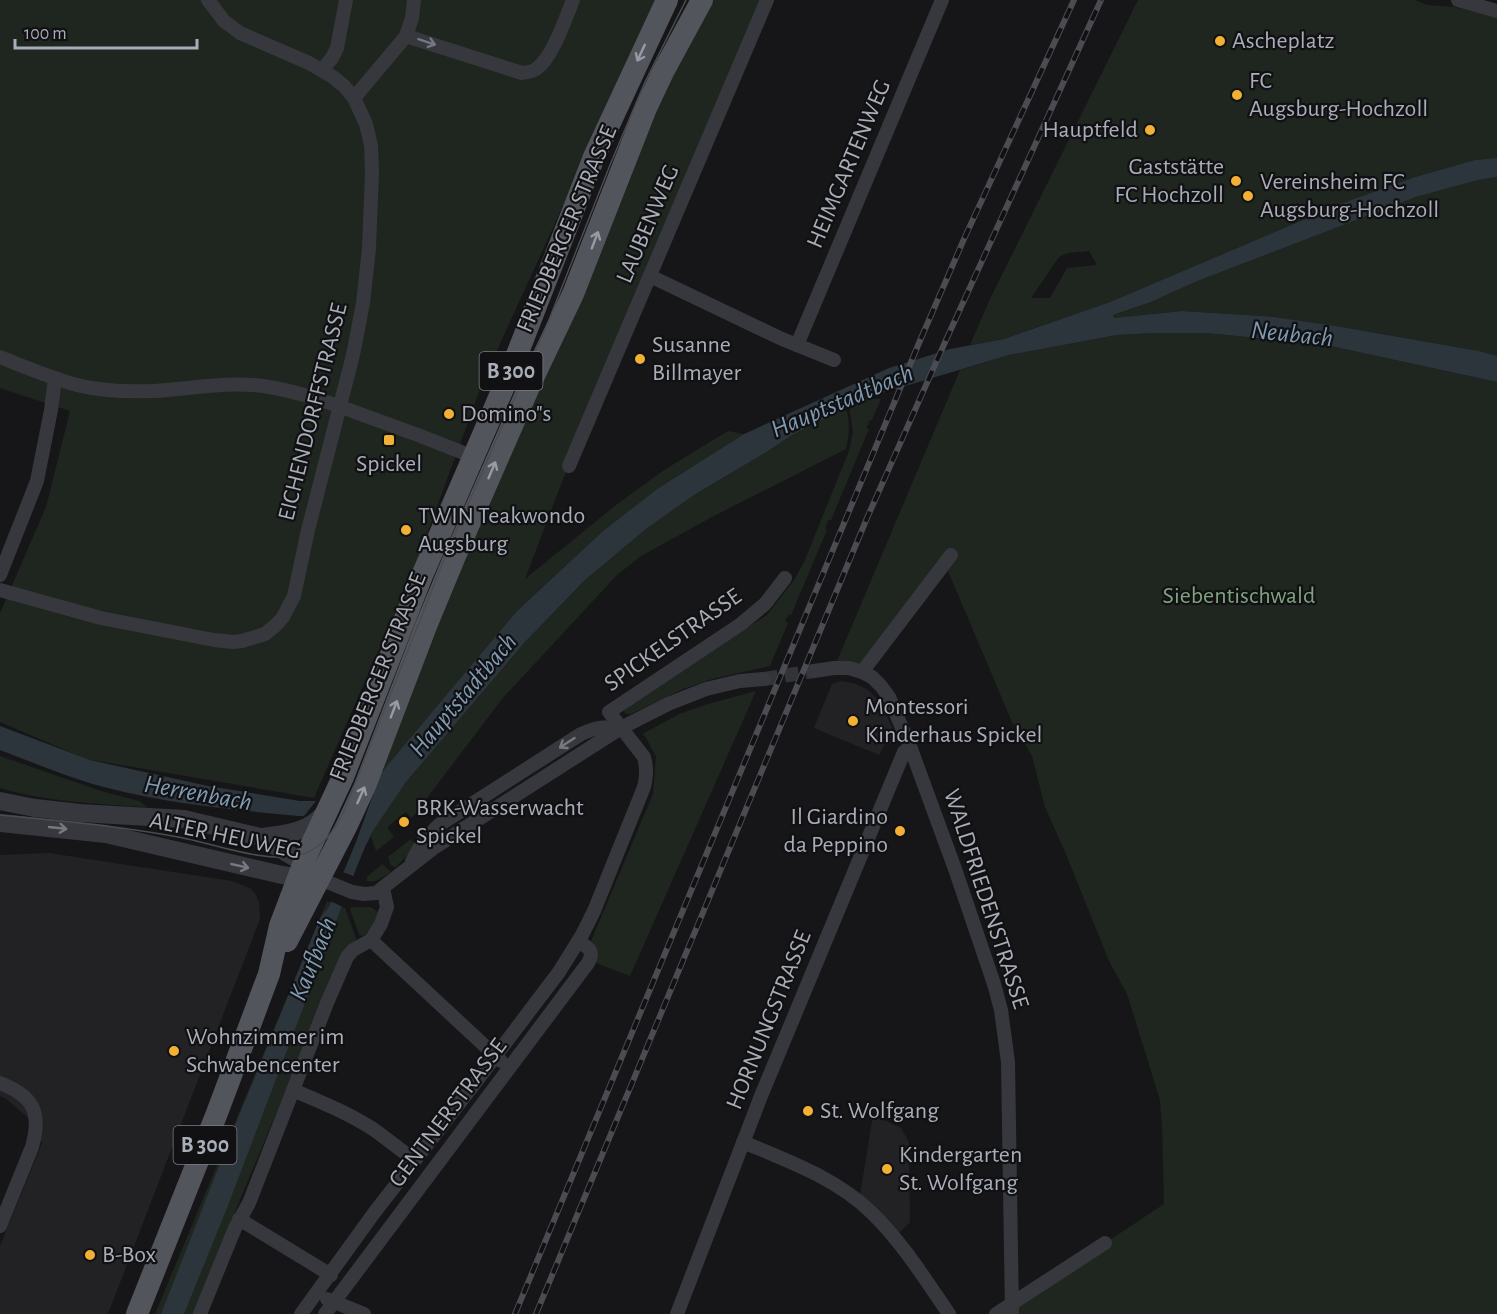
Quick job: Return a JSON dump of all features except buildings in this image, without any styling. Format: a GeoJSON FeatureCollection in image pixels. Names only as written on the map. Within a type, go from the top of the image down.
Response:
{"type":"FeatureCollection","features":[{"type":"Feature","properties":{"kind":"main road","name":"FRIEDBERGER STRASSE"},"geometry":{"type":"LineString","coordinates":[[314,876],[319,821],[340,784],[421,578],[511,370],[594,156],[666,0]]}},
{"type":"Feature","properties":{"kind":"main road","name":"FRIEDBERGER STRASSE"},"geometry":{"type":"LineString","coordinates":[[136,1314],[217,1113],[269,974],[314,876],[347,825],[438,596],[527,391],[573,294],[646,108],[702,0]]}},
{"type":"Feature","properties":{"kind":"street","name":"EICHENDORFFSTRASSE"},"geometry":{"type":"LineString","coordinates":[[0,590],[101,618],[232,642],[265,634],[283,617],[294,596],[306,536],[353,354],[363,303],[371,202],[371,146],[366,124],[354,98],[344,86],[322,70],[240,33],[224,21],[208,0]]}},
{"type":"Feature","properties":{"kind":"street"},"geometry":{"type":"LineString","coordinates":[[322,70],[337,48],[346,0]]}},
{"type":"Feature","properties":{"kind":"street"},"geometry":{"type":"LineString","coordinates":[[354,98],[406,36],[412,18],[414,0]]}},
{"type":"Feature","properties":{"kind":"street"},"geometry":{"type":"LineString","coordinates":[[406,36],[522,73],[531,72],[544,63],[573,0]]}},
{"type":"Feature","properties":{"kind":"street","name":"LAUBENWEG"},"geometry":{"type":"LineString","coordinates":[[569,466],[767,0]]}},
{"type":"Feature","properties":{"kind":"street","name":"HEIMGARTENWEG"},"geometry":{"type":"LineString","coordinates":[[796,345],[942,0]]}},
{"type":"Feature","properties":{"kind":"street"},"geometry":{"type":"LineString","coordinates":[[1458,0],[1497,11]]}},
{"type":"Feature","properties":{"kind":"street"},"geometry":{"type":"LineString","coordinates":[[650,276],[796,345],[834,360]]}},
{"type":"Feature","properties":{"kind":"street"},"geometry":{"type":"LineString","coordinates":[[0,357],[85,387],[153,391],[212,385],[261,386],[296,393],[339,406],[474,457]]}},
{"type":"Feature","properties":{"kind":"street"},"geometry":{"type":"LineString","coordinates":[[0,574],[37,482],[55,378]]}},
{"type":"Feature","properties":{"kind":"street"},"geometry":{"type":"LineString","coordinates":[[814,671],[849,668],[862,672],[951,555]]}},
{"type":"Feature","properties":{"kind":"street","name":"SPICKELSTRASSE"},"geometry":{"type":"LineString","coordinates":[[593,729],[609,712],[741,624],[765,604],[785,578]]}},
{"type":"Feature","properties":{"kind":"street","name":"WALDFRIEDENSTRASSE"},"geometry":{"type":"LineString","coordinates":[[862,672],[876,681],[890,697],[955,869],[1001,1010],[1009,1079],[1012,1309]]}},
{"type":"Feature","properties":{"kind":"street","name":"SPICKELSTRASSE"},"geometry":{"type":"LineString","coordinates":[[314,876],[352,892],[376,893],[435,847],[621,728],[668,704],[706,689],[740,681],[764,679]]}},
{"type":"Feature","properties":{"kind":"street","name":"SPICKELSTRASSE"},"geometry":{"type":"LineString","coordinates":[[609,712],[621,728]]}},
{"type":"Feature","properties":{"kind":"street","name":"SPICKELSTRASSE"},"geometry":{"type":"LineString","coordinates":[[409,867],[423,841],[439,825],[581,734],[606,726],[621,728]]}},
{"type":"Feature","properties":{"kind":"street","name":"GENTNERSTRASSE"},"geometry":{"type":"LineString","coordinates":[[302,1314],[374,1213],[559,972],[578,941],[594,910],[647,775],[644,756],[621,728]]}},
{"type":"Feature","properties":{"kind":"street","name":"HORNUNGSTRASSE"},"geometry":{"type":"LineString","coordinates":[[678,1314],[790,1024],[904,752],[911,749]]}},
{"type":"Feature","properties":{"kind":"street","name":"ALTER HEUWEG"},"geometry":{"type":"LineString","coordinates":[[0,801],[80,813],[184,819],[260,837],[293,856],[314,876]]}},
{"type":"Feature","properties":{"kind":"street"},"geometry":{"type":"LineString","coordinates":[[260,837],[282,835],[319,821]]}},
{"type":"Feature","properties":{"kind":"street","name":"ALTER HEUWEG"},"geometry":{"type":"LineString","coordinates":[[0,823],[106,834],[282,875],[314,876]]}},
{"type":"Feature","properties":{"kind":"street"},"geometry":{"type":"LineString","coordinates":[[201,1314],[239,1219],[249,1203],[347,957],[353,950],[371,940],[381,924],[387,907],[383,888]]}},
{"type":"Feature","properties":{"kind":"street"},"geometry":{"type":"LineString","coordinates":[[371,940],[509,1068]]}},
{"type":"Feature","properties":{"kind":"street","name":"GENTNERSTRASSE"},"geometry":{"type":"LineString","coordinates":[[325,1314],[591,958],[590,949],[578,941]]}},
{"type":"Feature","properties":{"kind":"street"},"geometry":{"type":"LineString","coordinates":[[0,1083],[22,1094],[29,1101],[36,1122],[32,1147],[0,1226]]}},
{"type":"Feature","properties":{"kind":"street"},"geometry":{"type":"LineString","coordinates":[[293,1090],[338,1109],[374,1130],[414,1160]]}},
{"type":"Feature","properties":{"kind":"street"},"geometry":{"type":"LineString","coordinates":[[743,1142],[808,1169],[847,1192],[870,1210],[907,1253],[949,1314]]}},
{"type":"Feature","properties":{"kind":"street"},"geometry":{"type":"LineString","coordinates":[[239,1219],[331,1275]]}},
{"type":"Feature","properties":{"kind":"street"},"geometry":{"type":"LineString","coordinates":[[996,1314],[1012,1309],[1105,1243]]}},
{"type":"Feature","properties":{"kind":"street"},"geometry":{"type":"LineString","coordinates":[[316,1294],[364,1314]]}},
{"type":"Feature","properties":{"kind":"shaded area","name":"Montessori Kinderhaus Spickel"},"geometry":{"type":"Polygon","coordinates":[[[840,681],[867,689],[880,702],[892,727],[894,737],[892,744],[884,745],[879,755],[814,728],[832,684],[840,681]]]}},
{"type":"Feature","properties":{"kind":"shaded area"},"geometry":{"type":"Polygon","coordinates":[[[49,853],[232,881],[250,888],[259,903],[260,919],[108,1314],[0,1314],[0,1246],[42,1143],[28,1118],[0,1096],[0,855],[49,853]]]}},
{"type":"Feature","properties":{"kind":"shaded area","name":"Kindergarten St. Wolfgang"},"geometry":{"type":"Polygon","coordinates":[[[873,1115],[901,1128],[909,1142],[910,1222],[899,1233],[873,1205],[860,1195],[873,1115]]]}},
{"type":"Feature","properties":{"kind":"green space"},"geometry":{"type":"Polygon","coordinates":[[[0,0],[657,0],[483,381],[415,567],[314,798],[86,759],[0,722],[0,613],[46,507],[70,411],[0,388],[0,0]]]}},
{"type":"Feature","properties":{"kind":"green space"},"geometry":{"type":"Polygon","coordinates":[[[712,0],[764,0],[560,487],[525,579],[616,505],[664,470],[728,431],[744,434],[657,489],[603,531],[517,611],[385,769],[377,764],[664,92],[712,0]]]}},
{"type":"Feature","properties":{"kind":"green space","name":"FC Augsburg-Hochzoll"},"geometry":{"type":"Polygon","coordinates":[[[1138,0],[1415,0],[1427,5],[1455,7],[1497,17],[1497,158],[1475,160],[1415,177],[1343,203],[1110,302],[1004,339],[970,345],[990,299],[1138,0]],[[1089,251],[1068,253],[1059,257],[1031,298],[1050,298],[1067,268],[1097,265],[1089,251]]]}},
{"type":"Feature","properties":{"kind":"green space"},"geometry":{"type":"Polygon","coordinates":[[[1497,177],[1497,356],[1479,351],[1274,317],[1182,311],[1114,318],[1113,315],[1151,302],[1195,282],[1416,197],[1497,177]]]}},
{"type":"Feature","properties":{"kind":"green space","name":"Siebentischwald"},"geometry":{"type":"Polygon","coordinates":[[[1207,333],[1326,345],[1497,382],[1497,1314],[1012,1314],[1013,1304],[1164,1204],[1160,1100],[1127,994],[1109,961],[1045,807],[1032,756],[1012,722],[945,564],[862,672],[834,668],[960,370],[1009,355],[1117,335],[1207,333]]]}},
{"type":"Feature","properties":{"kind":"green space"},"geometry":{"type":"Polygon","coordinates":[[[868,399],[881,399],[866,428],[869,429],[831,520],[828,520],[825,529],[827,530],[791,615],[789,614],[785,621],[788,623],[770,666],[712,679],[683,689],[631,714],[626,714],[625,708],[629,705],[767,615],[794,580],[804,562],[849,451],[853,430],[849,407],[868,399]]]}},
{"type":"Feature","properties":{"kind":"green space"},"geometry":{"type":"Polygon","coordinates":[[[840,411],[847,411],[848,416],[849,430],[846,449],[641,556],[617,575],[502,699],[416,813],[411,818],[406,812],[387,827],[394,837],[376,851],[371,837],[373,831],[406,782],[525,642],[585,580],[646,529],[694,495],[792,435],[840,411]]]}},
{"type":"Feature","properties":{"kind":"green space"},"geometry":{"type":"Polygon","coordinates":[[[756,691],[630,976],[591,961],[591,941],[653,794],[656,757],[642,734],[679,714],[756,691]]]}},
{"type":"Feature","properties":{"kind":"green space"},"geometry":{"type":"Polygon","coordinates":[[[0,756],[101,791],[139,801],[147,807],[54,799],[0,788],[0,756]]]}},
{"type":"Feature","properties":{"kind":"green space"},"geometry":{"type":"Polygon","coordinates":[[[411,839],[414,843],[411,851],[395,868],[390,864],[388,857],[411,839]]]}},
{"type":"Feature","properties":{"kind":"green space"},"geometry":{"type":"Polygon","coordinates":[[[382,864],[391,872],[382,878],[367,881],[367,877],[382,864]]]}},
{"type":"Feature","properties":{"kind":"green space"},"geometry":{"type":"Polygon","coordinates":[[[327,901],[345,908],[357,941],[344,952],[244,1190],[195,1314],[155,1314],[327,901]]]}},
{"type":"Feature","properties":{"kind":"green space"},"geometry":{"type":"Polygon","coordinates":[[[351,907],[371,907],[378,912],[374,924],[363,937],[359,934],[351,907]]]}},
{"type":"Feature","properties":{"kind":"water"},"geometry":{"type":"Polygon","coordinates":[[[1497,158],[1497,177],[1416,197],[1113,315],[1114,318],[1182,311],[1274,317],[1336,326],[1497,356],[1497,382],[1326,345],[1207,333],[1117,335],[1009,355],[882,393],[792,435],[694,495],[646,529],[585,580],[525,642],[406,782],[373,831],[356,869],[227,1208],[184,1314],[161,1314],[320,918],[329,907],[356,842],[381,773],[517,611],[603,531],[657,489],[744,434],[889,368],[950,349],[1004,339],[1110,302],[1343,203],[1415,177],[1475,160],[1497,158]]]}},
{"type":"Feature","properties":{"kind":"water","name":"Herrenbach"},"geometry":{"type":"Polygon","coordinates":[[[0,726],[90,760],[208,786],[300,801],[316,801],[304,816],[299,816],[203,806],[131,794],[53,771],[0,750],[0,726]]]}},
{"type":"Feature","properties":{"kind":"pier"},"geometry":{"type":"Polygon","coordinates":[[[340,871],[356,877],[345,908],[328,900],[340,871]]]}},
{"type":"Feature","properties":{"kind":"tunnel"},"geometry":{"type":"LineString","coordinates":[[764,679],[814,671]]}},
{"type":"Feature","properties":{"kind":"tram line"},"geometry":{"type":"LineString","coordinates":[[0,815],[156,833],[271,857],[300,855],[321,844],[344,811],[447,552],[549,320],[645,82],[686,0]]}},
{"type":"Feature","properties":{"kind":"railway"},"geometry":{"type":"LineString","coordinates":[[515,1314],[919,343],[964,239],[1074,0]]}},
{"type":"Feature","properties":{"kind":"railway"},"geometry":{"type":"LineString","coordinates":[[536,1314],[867,518],[1101,0]]}},
{"type":"Feature","properties":{"kind":"place","name":"Ascheplatz"},"geometry":{"type":"Point","coordinates":[1220,41]}},
{"type":"Feature","properties":{"kind":"place","name":"FC Augsburg-Hochzoll"},"geometry":{"type":"Point","coordinates":[1237,95]}},
{"type":"Feature","properties":{"kind":"place","name":"Hauptfeld"},"geometry":{"type":"Point","coordinates":[1150,130]}},
{"type":"Feature","properties":{"kind":"place","name":"Gaststätte FC Hochzoll"},"geometry":{"type":"Point","coordinates":[1236,181]}},
{"type":"Feature","properties":{"kind":"place","name":"Vereinsheim FC Augsburg-Hochzoll"},"geometry":{"type":"Point","coordinates":[1248,196]}},
{"type":"Feature","properties":{"kind":"place","name":"Susanne Billmayer"},"geometry":{"type":"Point","coordinates":[640,359]}},
{"type":"Feature","properties":{"kind":"place","name":"Domino\"s"},"geometry":{"type":"Point","coordinates":[449,414]}},
{"type":"Feature","properties":{"kind":"place","name":"Spickel"},"geometry":{"type":"Point","coordinates":[389,440]}},
{"type":"Feature","properties":{"kind":"place","name":"TWIN Teakwondo Augsburg"},"geometry":{"type":"Point","coordinates":[406,530]}},
{"type":"Feature","properties":{"kind":"place","name":"Montessori Kinderhaus Spickel"},"geometry":{"type":"Point","coordinates":[853,721]}},
{"type":"Feature","properties":{"kind":"place","name":"BRK-Wasserwacht Spickel"},"geometry":{"type":"Point","coordinates":[404,822]}},
{"type":"Feature","properties":{"kind":"place","name":"Il Giardino da Peppino"},"geometry":{"type":"Point","coordinates":[900,831]}},
{"type":"Feature","properties":{"kind":"place","name":"Wohnzimmer im Schwabencenter"},"geometry":{"type":"Point","coordinates":[174,1051]}},
{"type":"Feature","properties":{"kind":"place","name":"St. Wolfgang"},"geometry":{"type":"Point","coordinates":[808,1111]}},
{"type":"Feature","properties":{"kind":"place","name":"Kindergarten St. Wolfgang"},"geometry":{"type":"Point","coordinates":[887,1169]}},
{"type":"Feature","properties":{"kind":"place","name":"B-Box"},"geometry":{"type":"Point","coordinates":[90,1255]}},
{"type":"Feature","properties":{"kind":"water label","name":"Neubach"},"geometry":{"type":"Point","coordinates":[1292,334]}},
{"type":"Feature","properties":{"kind":"water label","name":"Hauptstadtbach"},"geometry":{"type":"Point","coordinates":[842,401]}},
{"type":"Feature","properties":{"kind":"water label","name":"Hauptstadtbach"},"geometry":{"type":"Point","coordinates":[463,695]}},
{"type":"Feature","properties":{"kind":"water label","name":"Kaufbach"},"geometry":{"type":"Point","coordinates":[313,959]}}]}
